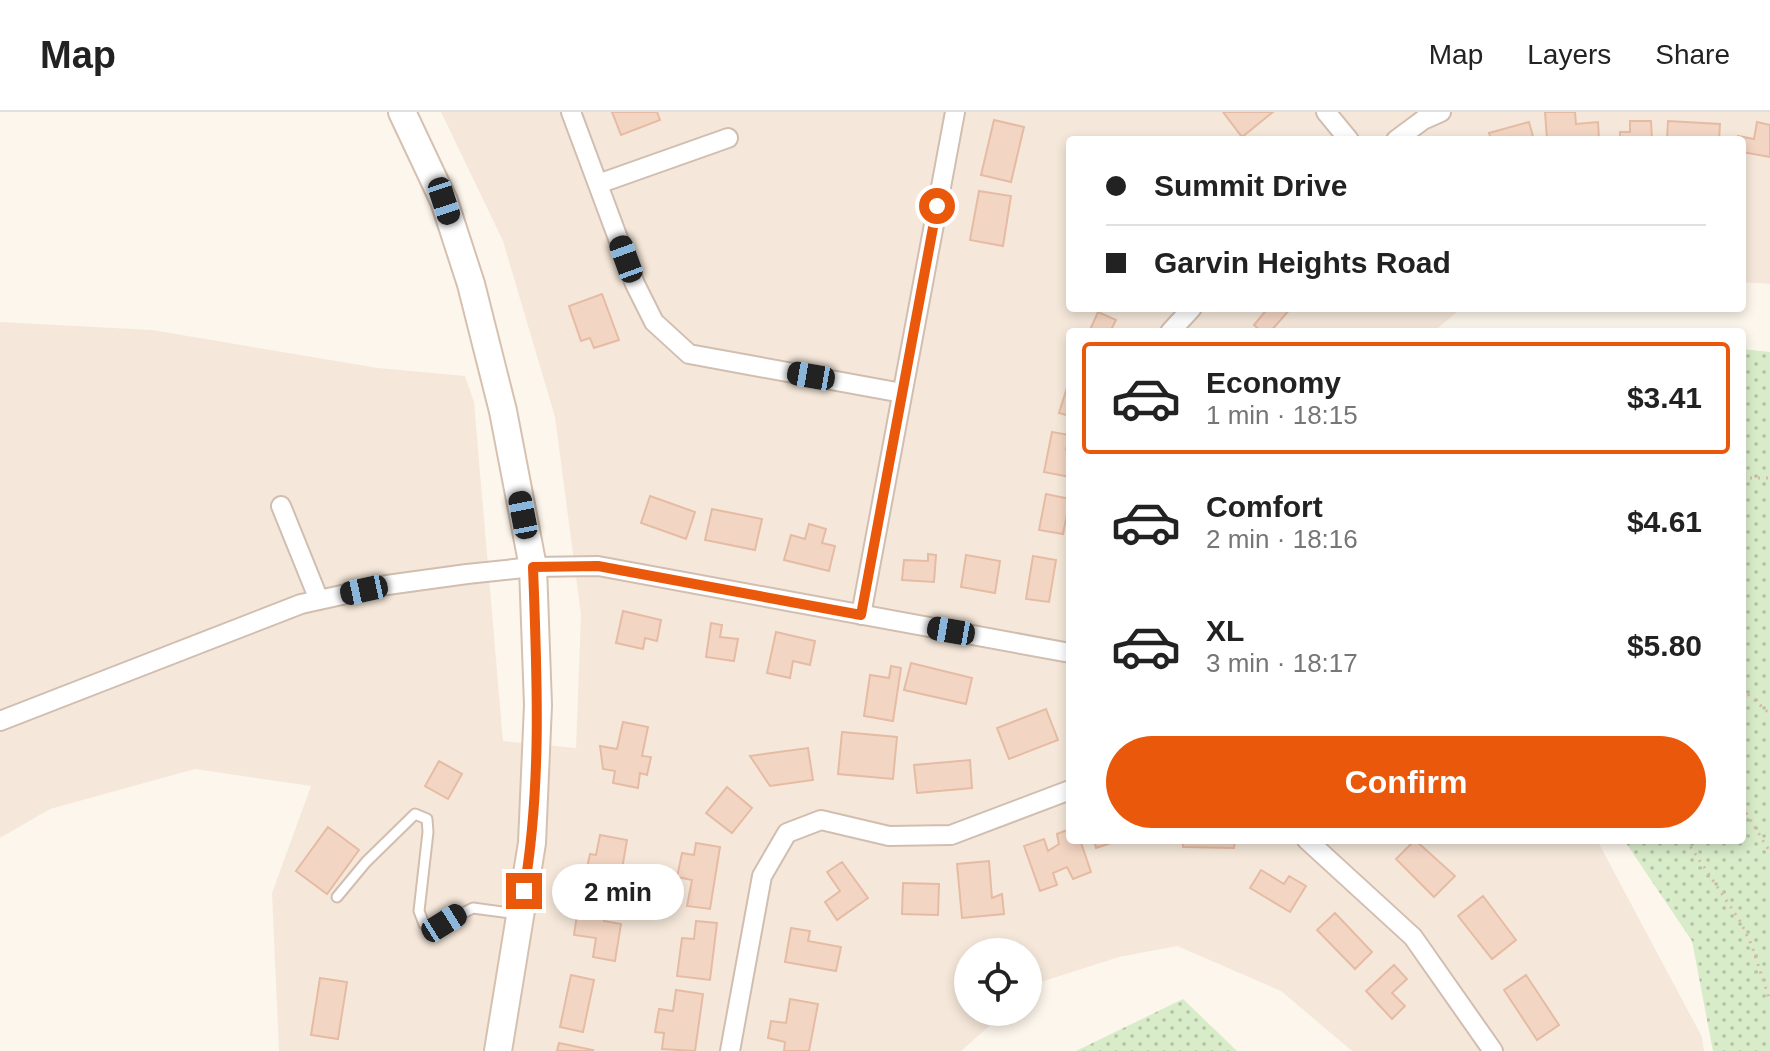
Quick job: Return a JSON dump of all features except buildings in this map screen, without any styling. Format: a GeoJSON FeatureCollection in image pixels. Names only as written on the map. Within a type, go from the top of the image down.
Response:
{"type":"FeatureCollection","features":[{"type":"Feature","properties":{"kind":"main road"},"geometry":{"type":"LineString","coordinates":[[402,112],[444,201],[471,284],[503,411],[533,567],[538,705],[532,843],[498,1051]]}},
{"type":"Feature","properties":{"kind":"street"},"geometry":{"type":"LineString","coordinates":[[571,112],[635,284],[654,322],[689,354],[902,393]]}},
{"type":"Feature","properties":{"kind":"street"},"geometry":{"type":"LineString","coordinates":[[861,615],[955,112]]}},
{"type":"Feature","properties":{"kind":"street"},"geometry":{"type":"LineString","coordinates":[[1326,112],[1346,136]]}},
{"type":"Feature","properties":{"kind":"street"},"geometry":{"type":"LineString","coordinates":[[1401,136],[1423,120],[1441,112]]}},
{"type":"Feature","properties":{"kind":"street"},"geometry":{"type":"LineString","coordinates":[[598,184],[728,138]]}},
{"type":"Feature","properties":{"kind":"street"},"geometry":{"type":"LineString","coordinates":[[1174,328],[1188,312]]}},
{"type":"Feature","properties":{"kind":"street"},"geometry":{"type":"LineString","coordinates":[[281,506],[319,600]]}},
{"type":"Feature","properties":{"kind":"street"},"geometry":{"type":"LineString","coordinates":[[0,721],[319,600],[387,585],[533,567],[598,566],[1066,652]]}},
{"type":"Feature","properties":{"kind":"street"},"geometry":{"type":"LineString","coordinates":[[730,1051],[762,876],[787,833],[821,820],[889,836],[951,835],[1066,792]]}},
{"type":"Feature","properties":{"kind":"street"},"geometry":{"type":"LineString","coordinates":[[1311,844],[1413,937],[1493,1051]]}},
{"type":"Feature","properties":{"kind":"lane"},"geometry":{"type":"LineString","coordinates":[[337,897],[366,862],[415,814],[427,819],[419,911],[424,924],[440,925],[479,907],[520,915]]}},
{"type":"Feature","properties":{"kind":"path"},"geometry":{"type":"LineString","coordinates":[[1746,478],[1770,478]]}},
{"type":"Feature","properties":{"kind":"path"},"geometry":{"type":"LineString","coordinates":[[1746,693],[1770,714]]}},
{"type":"Feature","properties":{"kind":"path"},"geometry":{"type":"LineString","coordinates":[[1746,813],[1770,852]]}},
{"type":"Feature","properties":{"kind":"path"},"geometry":{"type":"LineString","coordinates":[[1688,844],[1752,946],[1770,1001]]}},
{"type":"Feature","properties":{"kind":"shaded area"},"geometry":{"type":"Polygon","coordinates":[[[441,112],[1770,112],[1770,284],[1746,282],[1746,136],[1066,136],[1066,312],[1457,312],[1438,328],[1066,328],[1066,844],[1599,844],[1702,1037],[1704,1051],[1352,1051],[1281,991],[1177,946],[1119,957],[1042,982],[1042,938],[954,938],[954,1026],[989,1026],[961,1051],[279,1051],[272,893],[311,786],[195,769],[50,809],[0,838],[0,322],[152,330],[378,368],[465,376],[474,402],[503,741],[576,748],[581,615],[555,417],[503,241],[441,112]]]}},
{"type":"Feature","properties":{"kind":"green space"},"geometry":{"type":"Polygon","coordinates":[[[1746,349],[1770,352],[1770,1051],[1713,1051],[1692,941],[1627,844],[1746,844],[1746,349]]]}},
{"type":"Feature","properties":{"kind":"green space"},"geometry":{"type":"Polygon","coordinates":[[[1183,999],[1237,1051],[1076,1051],[1183,999]]]}},
{"type":"Feature","properties":{"kind":"route"},"geometry":{"type":"LineString","coordinates":[[524,891],[532,843],[538,705],[533,567],[598,566],[861,615],[937,206]]}}]}
